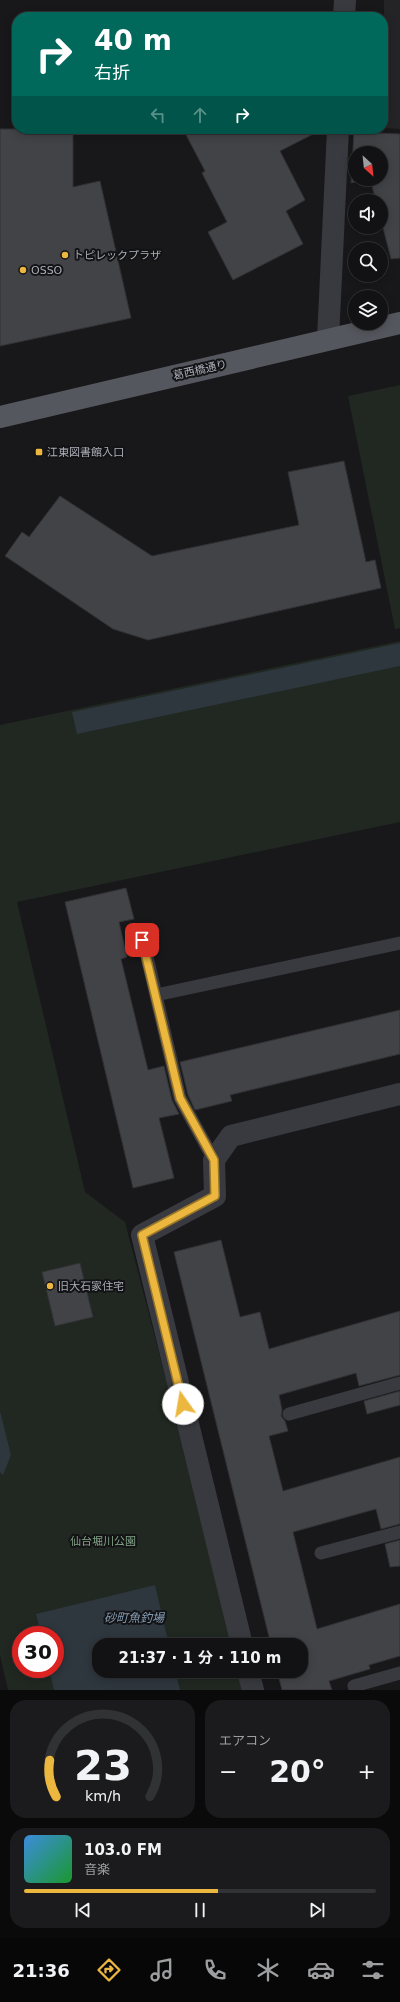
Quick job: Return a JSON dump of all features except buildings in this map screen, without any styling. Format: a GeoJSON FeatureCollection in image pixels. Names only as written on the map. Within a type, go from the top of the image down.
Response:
{"type":"FeatureCollection","features":[{"type":"Feature","properties":{"kind":"main road","name":"葛西橋通り"},"geometry":{"type":"LineString","coordinates":[[0,417],[400,324]]}},
{"type":"Feature","properties":{"kind":"street"},"geometry":{"type":"LineString","coordinates":[[344,12],[345,0]]}},
{"type":"Feature","properties":{"kind":"street"},"geometry":{"type":"LineString","coordinates":[[328,340],[338,134]]}},
{"type":"Feature","properties":{"kind":"street"},"geometry":{"type":"LineString","coordinates":[[240,1638],[142,1235],[215,1196],[214,1160],[231,1136],[400,1094]]}},
{"type":"Feature","properties":{"kind":"street"},"geometry":{"type":"LineString","coordinates":[[250,1678],[253,1690]]}},
{"type":"Feature","properties":{"kind":"lane"},"geometry":{"type":"LineString","coordinates":[[142,940],[180,1098],[214,1160]]}},
{"type":"Feature","properties":{"kind":"lane"},"geometry":{"type":"LineString","coordinates":[[156,994],[400,943]]}},
{"type":"Feature","properties":{"kind":"lane"},"geometry":{"type":"LineString","coordinates":[[289,1414],[400,1384]]}},
{"type":"Feature","properties":{"kind":"lane"},"geometry":{"type":"LineString","coordinates":[[321,1553],[400,1532]]}},
{"type":"Feature","properties":{"kind":"lane"},"geometry":{"type":"LineString","coordinates":[[354,1686],[400,1673]]}},
{"type":"Feature","properties":{"kind":"shaded area"},"geometry":{"type":"Polygon","coordinates":[[[384,0],[400,0],[400,129],[388,128],[388,12],[384,12],[384,0]]]}},
{"type":"Feature","properties":{"kind":"green space"},"geometry":{"type":"Polygon","coordinates":[[[400,385],[400,628],[395,629],[348,396],[400,385]]]}},
{"type":"Feature","properties":{"kind":"green space","name":"仙台堀川公園"},"geometry":{"type":"Polygon","coordinates":[[[400,641],[400,822],[17,902],[85,1192],[125,1222],[233,1638],[92,1638],[92,1678],[244,1678],[247,1690],[8,1690],[0,1655],[0,725],[400,641]]]}},
{"type":"Feature","properties":{"kind":"water"},"geometry":{"type":"Polygon","coordinates":[[[400,643],[400,666],[77,734],[72,712],[400,643]]]}},
{"type":"Feature","properties":{"kind":"water"},"geometry":{"type":"Polygon","coordinates":[[[0,1411],[11,1455],[3,1475],[0,1472],[0,1411]]]}},
{"type":"Feature","properties":{"kind":"water","name":"砂町魚釣場"},"geometry":{"type":"Polygon","coordinates":[[[155,1585],[167,1638],[92,1638],[92,1678],[177,1678],[180,1690],[54,1690],[51,1678],[64,1678],[64,1626],[39,1626],[36,1614],[155,1585]]]}},
{"type":"Feature","properties":{"kind":"place","name":"トピレックプラザ"},"geometry":{"type":"Point","coordinates":[65,255]}},
{"type":"Feature","properties":{"kind":"place","name":"OSSO"},"geometry":{"type":"Point","coordinates":[23,270]}},
{"type":"Feature","properties":{"kind":"place","name":"江東図書館入口"},"geometry":{"type":"Point","coordinates":[39,452]}},
{"type":"Feature","properties":{"kind":"place","name":"旧大石家住宅"},"geometry":{"type":"Point","coordinates":[50,1286]}},
{"type":"Feature","properties":{"kind":"route"},"geometry":{"type":"LineString","coordinates":[[142,940],[180,1098],[214,1160],[215,1196],[142,1235],[183,1404]]}}]}
